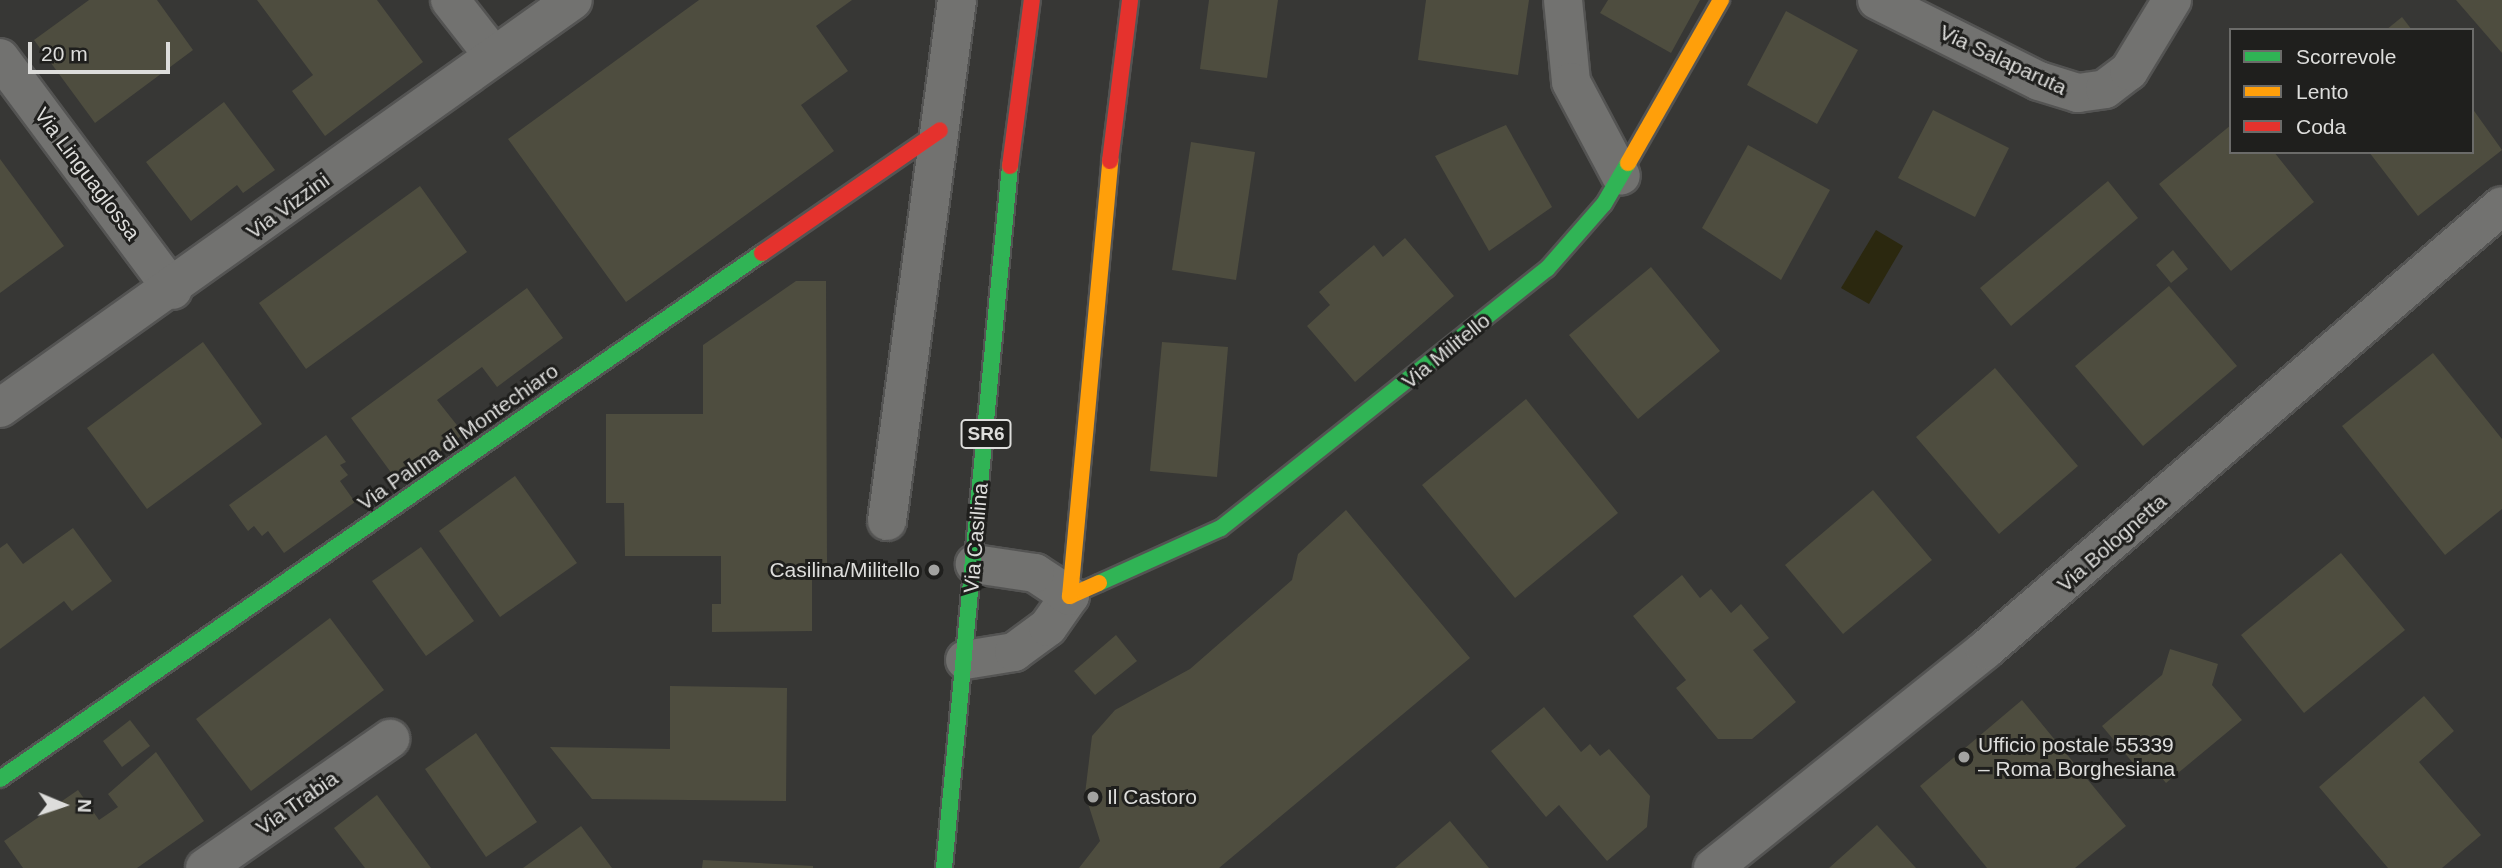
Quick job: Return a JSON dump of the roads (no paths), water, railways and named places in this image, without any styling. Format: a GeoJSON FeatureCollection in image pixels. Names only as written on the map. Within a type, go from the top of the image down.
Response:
{"type":"FeatureCollection","features":[{"type":"Feature","properties":{"kind":"street"},"geometry":{"type":"LineString","coordinates":[[450,0],[493,55]]}},
{"type":"Feature","properties":{"kind":"street","name":"Via Vizzini"},"geometry":{"type":"LineString","coordinates":[[0,408],[173,290],[493,55],[573,0]]}},
{"type":"Feature","properties":{"kind":"street"},"geometry":{"type":"LineString","coordinates":[[887,521],[957,0]]}},
{"type":"Feature","properties":{"kind":"street","name":"Via Casilina"},"geometry":{"type":"LineString","coordinates":[[944,868],[975,564],[1006,194],[1032,0]]}},
{"type":"Feature","properties":{"kind":"street"},"geometry":{"type":"LineString","coordinates":[[965,660],[1002,656],[1023,646],[1053,621],[1070,596],[1091,318],[1130,0]]}},
{"type":"Feature","properties":{"kind":"street"},"geometry":{"type":"LineString","coordinates":[[1563,0],[1571,82],[1621,176]]}},
{"type":"Feature","properties":{"kind":"street","name":"Via Militello"},"geometry":{"type":"LineString","coordinates":[[1070,596],[1169,556],[1266,495],[1541,274],[1591,221],[1621,176],[1721,0]]}},
{"type":"Feature","properties":{"kind":"street","name":"Via Salaparuta"},"geometry":{"type":"LineString","coordinates":[[1877,0],[2050,86],[2092,93],[2129,72],[2172,0]]}},
{"type":"Feature","properties":{"kind":"street","name":"Via Linguaglossa"},"geometry":{"type":"LineString","coordinates":[[0,58],[173,290]]}},
{"type":"Feature","properties":{"kind":"street","name":"Via Palma di Montechiaro"},"geometry":{"type":"LineString","coordinates":[[0,779],[940,130]]}},
{"type":"Feature","properties":{"kind":"street","name":"Via Bolognetta"},"geometry":{"type":"LineString","coordinates":[[1713,868],[2006,634],[2502,206]]}},
{"type":"Feature","properties":{"kind":"street"},"geometry":{"type":"LineString","coordinates":[[975,564],[1035,573],[1070,596]]}},
{"type":"Feature","properties":{"kind":"street","name":"Via Trabia"},"geometry":{"type":"LineString","coordinates":[[205,868],[390,739]]}},
{"type":"Feature","properties":{"kind":"place","name":"Casilina/Militello"},"geometry":{"type":"Point","coordinates":[934,570]}},
{"type":"Feature","properties":{"kind":"place","name":"Ufficio postale 55339 – Roma Borghesiana"},"geometry":{"type":"Point","coordinates":[1964,757]}},
{"type":"Feature","properties":{"kind":"place","name":"Il Castoro"},"geometry":{"type":"Point","coordinates":[1093,797]}}]}
